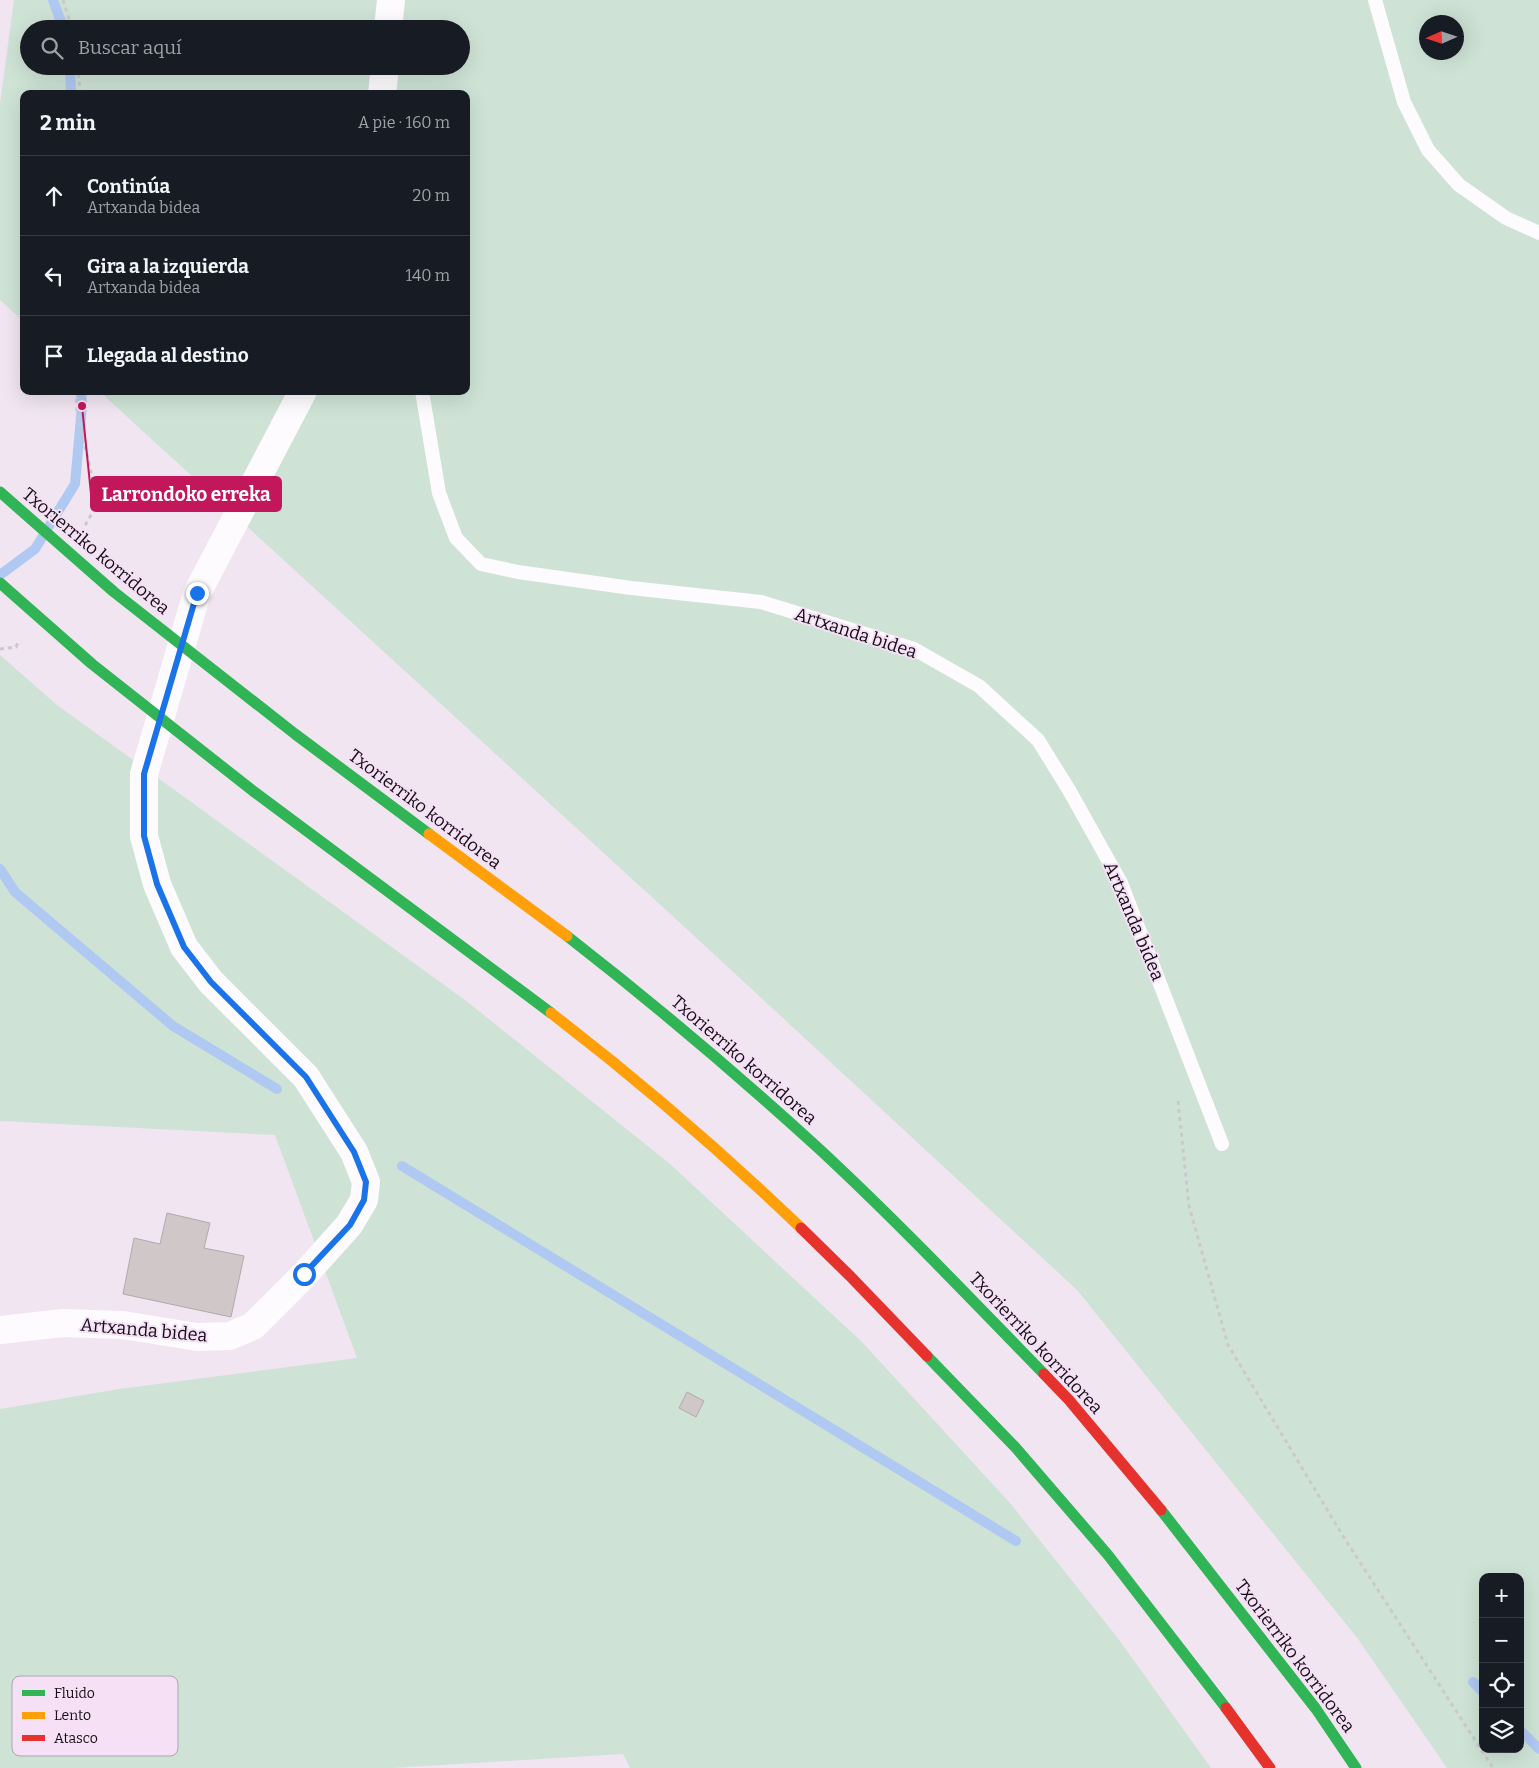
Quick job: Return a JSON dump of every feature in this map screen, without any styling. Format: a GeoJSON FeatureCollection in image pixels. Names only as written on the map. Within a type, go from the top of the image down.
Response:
{"type":"FeatureCollection","features":[{"type":"Feature","properties":{"kind":"highway","name":"Txorierriko korridorea"},"geometry":{"type":"LineString","coordinates":[[0,492],[114,592],[294,734],[564,934],[635,989],[737,1075],[817,1146],[899,1226],[1068,1400],[1162,1511],[1316,1709],[1356,1768]]}},
{"type":"Feature","properties":{"kind":"highway"},"geometry":{"type":"LineString","coordinates":[[0,583],[92,664],[253,791],[591,1044],[741,1173],[850,1276],[1022,1455],[1108,1556],[1218,1697],[1270,1768]]}},
{"type":"Feature","properties":{"kind":"street"},"geometry":{"type":"LineString","coordinates":[[389,20],[391,0]]}},
{"type":"Feature","properties":{"kind":"street"},"geometry":{"type":"LineString","coordinates":[[382,90],[384,75]]}},
{"type":"Feature","properties":{"kind":"street","name":"Artxanda bidea"},"geometry":{"type":"LineString","coordinates":[[0,1330],[63,1323],[123,1325],[197,1337],[230,1336],[253,1326],[298,1281],[350,1225],[364,1200],[366,1182],[354,1152],[306,1077],[211,982],[184,947],[157,884],[144,836],[144,774],[197,593],[301,395]]}},
{"type":"Feature","properties":{"kind":"lane"},"geometry":{"type":"LineString","coordinates":[[1375,0],[1404,102],[1428,150],[1459,185],[1506,218],[1539,233]]}},
{"type":"Feature","properties":{"kind":"lane","name":"Artxanda bidea"},"geometry":{"type":"LineString","coordinates":[[423,395],[439,493],[456,538],[481,564],[518,572],[631,588],[761,602],[914,649],[979,686],[1038,740],[1122,883],[1222,1144]]}},
{"type":"Feature","properties":{"kind":"path"},"geometry":{"type":"LineString","coordinates":[[63,0],[69,20]]}},
{"type":"Feature","properties":{"kind":"path"},"geometry":{"type":"LineString","coordinates":[[78,75],[80,90]]}},
{"type":"Feature","properties":{"kind":"path"},"geometry":{"type":"LineString","coordinates":[[76,395],[77,411],[98,503]]}},
{"type":"Feature","properties":{"kind":"path"},"geometry":{"type":"LineString","coordinates":[[0,649],[16,647]]}},
{"type":"Feature","properties":{"kind":"path"},"geometry":{"type":"LineString","coordinates":[[1178,1099],[1189,1206],[1228,1345],[1343,1536],[1493,1768]]}},
{"type":"Feature","properties":{"kind":"green space"},"geometry":{"type":"Polygon","coordinates":[[[14,0],[1539,0],[1539,1768],[1447,1768],[1358,1639],[1077,1290],[678,921],[103,395],[470,395],[470,90],[20,90],[20,318],[0,300],[0,104],[14,0]]]}},
{"type":"Feature","properties":{"kind":"green space"},"geometry":{"type":"Polygon","coordinates":[[[0,655],[57,705],[465,1000],[669,1163],[862,1342],[1010,1503],[1117,1637],[1211,1768],[630,1768],[623,1754],[392,1768],[0,1768],[0,1409],[119,1389],[357,1358],[275,1135],[0,1121],[0,655]]]}},
{"type":"Feature","properties":{"kind":"building"},"geometry":{"type":"Polygon","coordinates":[[[167,1213],[210,1223],[204,1248],[244,1256],[231,1317],[123,1294],[134,1238],[160,1244],[167,1213]]]}},
{"type":"Feature","properties":{"kind":"building"},"geometry":{"type":"Polygon","coordinates":[[[687,1392],[704,1401],[696,1417],[679,1408],[687,1392]]]}},
{"type":"Feature","properties":{"kind":"waterway"},"geometry":{"type":"LineString","coordinates":[[53,0],[60,20]]}},
{"type":"Feature","properties":{"kind":"waterway"},"geometry":{"type":"LineString","coordinates":[[70,75],[71,90]]}},
{"type":"Feature","properties":{"kind":"waterway"},"geometry":{"type":"LineString","coordinates":[[0,575],[35,549],[75,484],[82,406],[81,395]]}},
{"type":"Feature","properties":{"kind":"waterway"},"geometry":{"type":"LineString","coordinates":[[0,869],[15,892],[173,1026],[277,1089]]}},
{"type":"Feature","properties":{"kind":"waterway"},"geometry":{"type":"LineString","coordinates":[[402,1166],[1016,1541]]}},
{"type":"Feature","properties":{"kind":"waterway"},"geometry":{"type":"LineString","coordinates":[[1473,1682],[1479,1688]]}},
{"type":"Feature","properties":{"kind":"waterway"},"geometry":{"type":"LineString","coordinates":[[1524,1734],[1539,1749]]}},
{"type":"Feature","properties":{"kind":"traffic: fast"},"geometry":{"type":"LineString","coordinates":[[0,492],[114,592],[295,734],[429,834]]}},
{"type":"Feature","properties":{"kind":"traffic: fast"},"geometry":{"type":"LineString","coordinates":[[0,583],[92,664],[253,791],[551,1013]]}},
{"type":"Feature","properties":{"kind":"traffic: fast"},"geometry":{"type":"LineString","coordinates":[[567,936],[694,1039],[816,1146],[903,1230],[1044,1374]]}},
{"type":"Feature","properties":{"kind":"traffic: fast"},"geometry":{"type":"LineString","coordinates":[[927,1356],[1016,1448],[1108,1555],[1226,1708]]}},
{"type":"Feature","properties":{"kind":"traffic: fast"},"geometry":{"type":"LineString","coordinates":[[1161,1510],[1316,1709],[1356,1768]]}},
{"type":"Feature","properties":{"kind":"traffic: slow"},"geometry":{"type":"LineString","coordinates":[[429,834],[567,936]]}},
{"type":"Feature","properties":{"kind":"traffic: slow"},"geometry":{"type":"LineString","coordinates":[[551,1013],[679,1117],[801,1228]]}},
{"type":"Feature","properties":{"kind":"traffic: jam"},"geometry":{"type":"LineString","coordinates":[[801,1228],[927,1356]]}},
{"type":"Feature","properties":{"kind":"traffic: jam"},"geometry":{"type":"LineString","coordinates":[[1044,1374],[1069,1400],[1161,1510]]}},
{"type":"Feature","properties":{"kind":"traffic: jam"},"geometry":{"type":"LineString","coordinates":[[1226,1708],[1270,1768]]}},
{"type":"Feature","properties":{"kind":"place","name":"Larrondoko erreka"},"geometry":{"type":"Point","coordinates":[82,406]}},
{"type":"Feature","properties":{"kind":"route"},"geometry":{"type":"LineString","coordinates":[[197,593],[144,774],[144,836],[157,884],[184,947],[211,982],[306,1077],[354,1152],[366,1182],[364,1200],[350,1225],[304,1274]]}}]}
